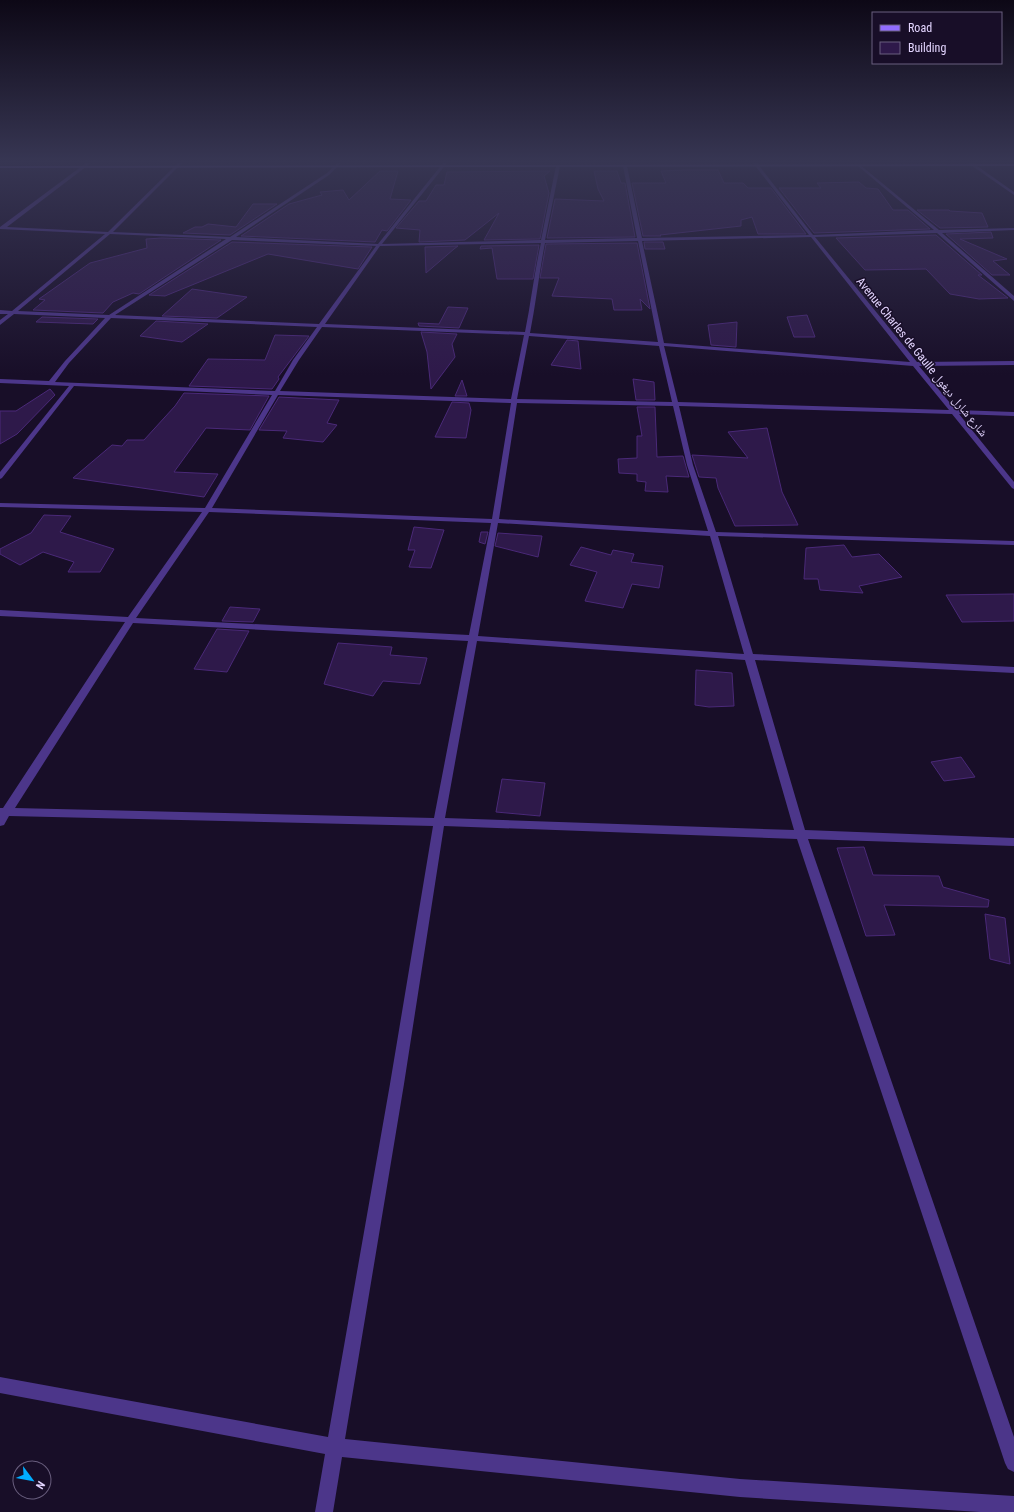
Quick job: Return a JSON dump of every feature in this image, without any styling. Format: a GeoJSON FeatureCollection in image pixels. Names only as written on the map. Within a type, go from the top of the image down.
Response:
{"type":"FeatureCollection","features":[{"type":"Feature","properties":{"kind":"street"},"geometry":{"type":"LineString","coordinates":[[0,323],[66,270],[108,234]]}},
{"type":"Feature","properties":{"kind":"street"},"geometry":{"type":"LineString","coordinates":[[143,234],[379,245],[889,234]]}},
{"type":"Feature","properties":{"kind":"street"},"geometry":{"type":"LineString","coordinates":[[51,382],[67,362],[110,317],[241,234]]}},
{"type":"Feature","properties":{"kind":"street"},"geometry":{"type":"LineString","coordinates":[[0,822],[3,812],[131,619],[207,510],[275,393],[320,326],[388,234]]}},
{"type":"Feature","properties":{"kind":"street"},"geometry":{"type":"LineString","coordinates":[[324,1512],[397,1084],[439,822],[495,522],[520,364],[533,307],[536,277],[545,234]]}},
{"type":"Feature","properties":{"kind":"street"},"geometry":{"type":"LineString","coordinates":[[638,234],[660,344],[690,465],[713,534],[801,834],[1014,1463]]}},
{"type":"Feature","properties":{"kind":"street","name":"Avenue Charles de Gaulle شارع شارل ديغول"},"geometry":{"type":"LineString","coordinates":[[810,234],[1014,487]]}},
{"type":"Feature","properties":{"kind":"street"},"geometry":{"type":"LineString","coordinates":[[940,234],[1014,299]]}},
{"type":"Feature","properties":{"kind":"street"},"geometry":{"type":"LineString","coordinates":[[0,312],[527,334],[915,364],[1014,362]]}},
{"type":"Feature","properties":{"kind":"street"},"geometry":{"type":"LineString","coordinates":[[0,381],[51,382],[275,393],[514,401],[1014,414]]}},
{"type":"Feature","properties":{"kind":"street"},"geometry":{"type":"LineString","coordinates":[[0,477],[73,384]]}},
{"type":"Feature","properties":{"kind":"street"},"geometry":{"type":"LineString","coordinates":[[0,505],[207,510],[495,522],[713,534],[1014,543]]}},
{"type":"Feature","properties":{"kind":"street"},"geometry":{"type":"LineString","coordinates":[[0,613],[473,638],[748,657],[1014,670]]}},
{"type":"Feature","properties":{"kind":"street"},"geometry":{"type":"LineString","coordinates":[[3,812],[439,822],[1014,842]]}},
{"type":"Feature","properties":{"kind":"street"},"geometry":{"type":"LineString","coordinates":[[0,1385],[335,1447],[740,1488],[1014,1505]]}},
{"type":"Feature","properties":{"kind":"building"},"geometry":{"type":"Polygon","coordinates":[[[196,234],[232,234],[230,235],[196,234]]]}},
{"type":"Feature","properties":{"kind":"building"},"geometry":{"type":"Polygon","coordinates":[[[245,234],[380,234],[375,242],[241,236],[245,234]]]}},
{"type":"Feature","properties":{"kind":"building"},"geometry":{"type":"Polygon","coordinates":[[[420,234],[473,234],[465,240],[419,242],[420,234]]]}},
{"type":"Feature","properties":{"kind":"building"},"geometry":{"type":"Polygon","coordinates":[[[488,234],[541,234],[540,239],[484,240],[488,234]]]}},
{"type":"Feature","properties":{"kind":"building"},"geometry":{"type":"Polygon","coordinates":[[[548,234],[634,234],[635,237],[547,238],[548,234]]]}},
{"type":"Feature","properties":{"kind":"building"},"geometry":{"type":"Polygon","coordinates":[[[642,234],[673,234],[660,235],[661,236],[643,236],[642,234]]]}},
{"type":"Feature","properties":{"kind":"building"},"geometry":{"type":"Polygon","coordinates":[[[758,234],[806,234],[758,234],[758,234]]]}},
{"type":"Feature","properties":{"kind":"building"},"geometry":{"type":"Polygon","coordinates":[[[946,234],[992,234],[993,238],[960,239],[1007,259],[993,261],[1010,275],[992,275],[946,234]]]}},
{"type":"Feature","properties":{"kind":"building"},"geometry":{"type":"Polygon","coordinates":[[[936,235],[982,275],[978,275],[1008,298],[979,299],[950,294],[926,269],[865,270],[836,238],[936,235]]]}},
{"type":"Feature","properties":{"kind":"building"},"geometry":{"type":"Polygon","coordinates":[[[162,238],[221,240],[139,294],[133,293],[113,302],[103,313],[33,310],[45,300],[39,299],[90,263],[147,248],[146,239],[162,238]]]}},
{"type":"Feature","properties":{"kind":"building"},"geometry":{"type":"Polygon","coordinates":[[[232,242],[372,247],[358,269],[268,254],[165,296],[149,295],[232,242]]]}},
{"type":"Feature","properties":{"kind":"building"},"geometry":{"type":"Polygon","coordinates":[[[644,242],[663,242],[665,249],[645,249],[644,242]]]}},
{"type":"Feature","properties":{"kind":"building"},"geometry":{"type":"Polygon","coordinates":[[[637,243],[650,309],[640,299],[642,310],[614,310],[612,299],[552,296],[559,278],[540,278],[546,244],[637,243]]]}},
{"type":"Feature","properties":{"kind":"building"},"geometry":{"type":"Polygon","coordinates":[[[539,245],[533,279],[497,279],[492,248],[480,249],[481,246],[539,245]]]}},
{"type":"Feature","properties":{"kind":"building"},"geometry":{"type":"Polygon","coordinates":[[[458,246],[454,249],[426,273],[425,247],[458,246]]]}},
{"type":"Feature","properties":{"kind":"building"},"geometry":{"type":"Polygon","coordinates":[[[192,289],[247,297],[217,318],[162,316],[192,289]]]}},
{"type":"Feature","properties":{"kind":"building"},"geometry":{"type":"Polygon","coordinates":[[[448,307],[468,308],[459,328],[419,326],[418,323],[439,324],[448,307]]]}},
{"type":"Feature","properties":{"kind":"building"},"geometry":{"type":"Polygon","coordinates":[[[807,315],[815,337],[794,337],[787,317],[807,315]]]}},
{"type":"Feature","properties":{"kind":"building"},"geometry":{"type":"Polygon","coordinates":[[[42,317],[98,319],[93,324],[36,322],[42,317]]]}},
{"type":"Feature","properties":{"kind":"building"},"geometry":{"type":"Polygon","coordinates":[[[156,321],[208,324],[182,342],[140,336],[156,321]]]}},
{"type":"Feature","properties":{"kind":"building"},"geometry":{"type":"Polygon","coordinates":[[[737,322],[736,347],[711,345],[708,325],[737,322]]]}},
{"type":"Feature","properties":{"kind":"building"},"geometry":{"type":"Polygon","coordinates":[[[421,332],[457,334],[452,344],[455,357],[431,389],[427,352],[421,332]]]}},
{"type":"Feature","properties":{"kind":"building"},"geometry":{"type":"Polygon","coordinates":[[[275,335],[309,336],[278,377],[279,379],[272,389],[189,386],[208,359],[265,360],[275,335]]]}},
{"type":"Feature","properties":{"kind":"building"},"geometry":{"type":"Polygon","coordinates":[[[567,340],[578,341],[581,369],[551,365],[567,340]]]}},
{"type":"Feature","properties":{"kind":"building"},"geometry":{"type":"Polygon","coordinates":[[[633,379],[654,382],[655,400],[636,400],[633,379]]]}},
{"type":"Feature","properties":{"kind":"building"},"geometry":{"type":"Polygon","coordinates":[[[462,380],[467,396],[455,396],[462,380]]]}},
{"type":"Feature","properties":{"kind":"building"},"geometry":{"type":"Polygon","coordinates":[[[50,389],[55,395],[17,434],[0,444],[0,411],[16,411],[50,389]]]}},
{"type":"Feature","properties":{"kind":"building"},"geometry":{"type":"Polygon","coordinates":[[[184,393],[269,396],[250,430],[206,428],[174,472],[218,474],[204,497],[73,478],[112,445],[122,446],[127,440],[144,440],[175,406],[184,393]]]}},
{"type":"Feature","properties":{"kind":"building"},"geometry":{"type":"Polygon","coordinates":[[[279,397],[339,400],[327,423],[337,425],[323,442],[283,438],[287,431],[259,430],[279,397]]]}},
{"type":"Feature","properties":{"kind":"building"},"geometry":{"type":"Polygon","coordinates":[[[452,402],[469,403],[471,410],[466,438],[435,437],[452,402]]]}},
{"type":"Feature","properties":{"kind":"building"},"geometry":{"type":"Polygon","coordinates":[[[637,407],[655,407],[657,457],[683,456],[689,477],[666,476],[668,492],[645,491],[646,482],[637,481],[637,474],[619,473],[618,459],[637,458],[637,436],[642,436],[637,407]]]}},
{"type":"Feature","properties":{"kind":"building"},"geometry":{"type":"Polygon","coordinates":[[[767,428],[782,492],[798,525],[735,526],[718,488],[716,478],[699,477],[692,455],[748,458],[728,432],[767,428]]]}},
{"type":"Feature","properties":{"kind":"building"},"geometry":{"type":"Polygon","coordinates":[[[44,515],[71,516],[60,532],[114,549],[100,572],[68,572],[74,562],[43,552],[20,565],[0,554],[0,549],[31,533],[44,515]]]}},
{"type":"Feature","properties":{"kind":"building"},"geometry":{"type":"Polygon","coordinates":[[[414,527],[444,530],[431,568],[409,567],[415,550],[408,550],[414,527]]]}},
{"type":"Feature","properties":{"kind":"building"},"geometry":{"type":"Polygon","coordinates":[[[481,532],[488,532],[485,544],[479,542],[481,532]]]}},
{"type":"Feature","properties":{"kind":"building"},"geometry":{"type":"Polygon","coordinates":[[[498,533],[542,536],[538,557],[495,546],[498,533]]]}},
{"type":"Feature","properties":{"kind":"building"},"geometry":{"type":"Polygon","coordinates":[[[844,545],[852,557],[879,554],[902,577],[859,586],[863,593],[820,590],[818,579],[804,579],[806,548],[844,545]]]}},
{"type":"Feature","properties":{"kind":"building"},"geometry":{"type":"Polygon","coordinates":[[[581,547],[611,555],[613,550],[634,554],[631,562],[663,566],[659,588],[632,584],[623,608],[585,601],[597,572],[570,565],[581,547]]]}},
{"type":"Feature","properties":{"kind":"building"},"geometry":{"type":"Polygon","coordinates":[[[1014,594],[1014,621],[962,622],[946,595],[1014,594]]]}},
{"type":"Feature","properties":{"kind":"building"},"geometry":{"type":"Polygon","coordinates":[[[230,607],[260,609],[253,622],[222,621],[230,607]]]}},
{"type":"Feature","properties":{"kind":"building"},"geometry":{"type":"Polygon","coordinates":[[[217,629],[249,631],[227,672],[194,669],[217,629]]]}},
{"type":"Feature","properties":{"kind":"building"},"geometry":{"type":"Polygon","coordinates":[[[338,643],[392,647],[390,655],[427,658],[420,684],[383,681],[373,696],[324,684],[338,643]]]}},
{"type":"Feature","properties":{"kind":"building"},"geometry":{"type":"Polygon","coordinates":[[[696,670],[732,673],[734,706],[709,707],[695,705],[696,670]]]}},
{"type":"Feature","properties":{"kind":"building"},"geometry":{"type":"Polygon","coordinates":[[[961,757],[975,777],[944,781],[931,762],[961,757]]]}},
{"type":"Feature","properties":{"kind":"building"},"geometry":{"type":"Polygon","coordinates":[[[502,779],[545,783],[540,816],[496,812],[502,779]]]}},
{"type":"Feature","properties":{"kind":"building"},"geometry":{"type":"Polygon","coordinates":[[[864,847],[873,875],[939,876],[943,887],[989,900],[988,907],[884,905],[895,935],[866,936],[837,848],[864,847]]]}},
{"type":"Feature","properties":{"kind":"building"},"geometry":{"type":"Polygon","coordinates":[[[985,914],[1005,918],[1010,964],[990,959],[985,914]]]}}]}
